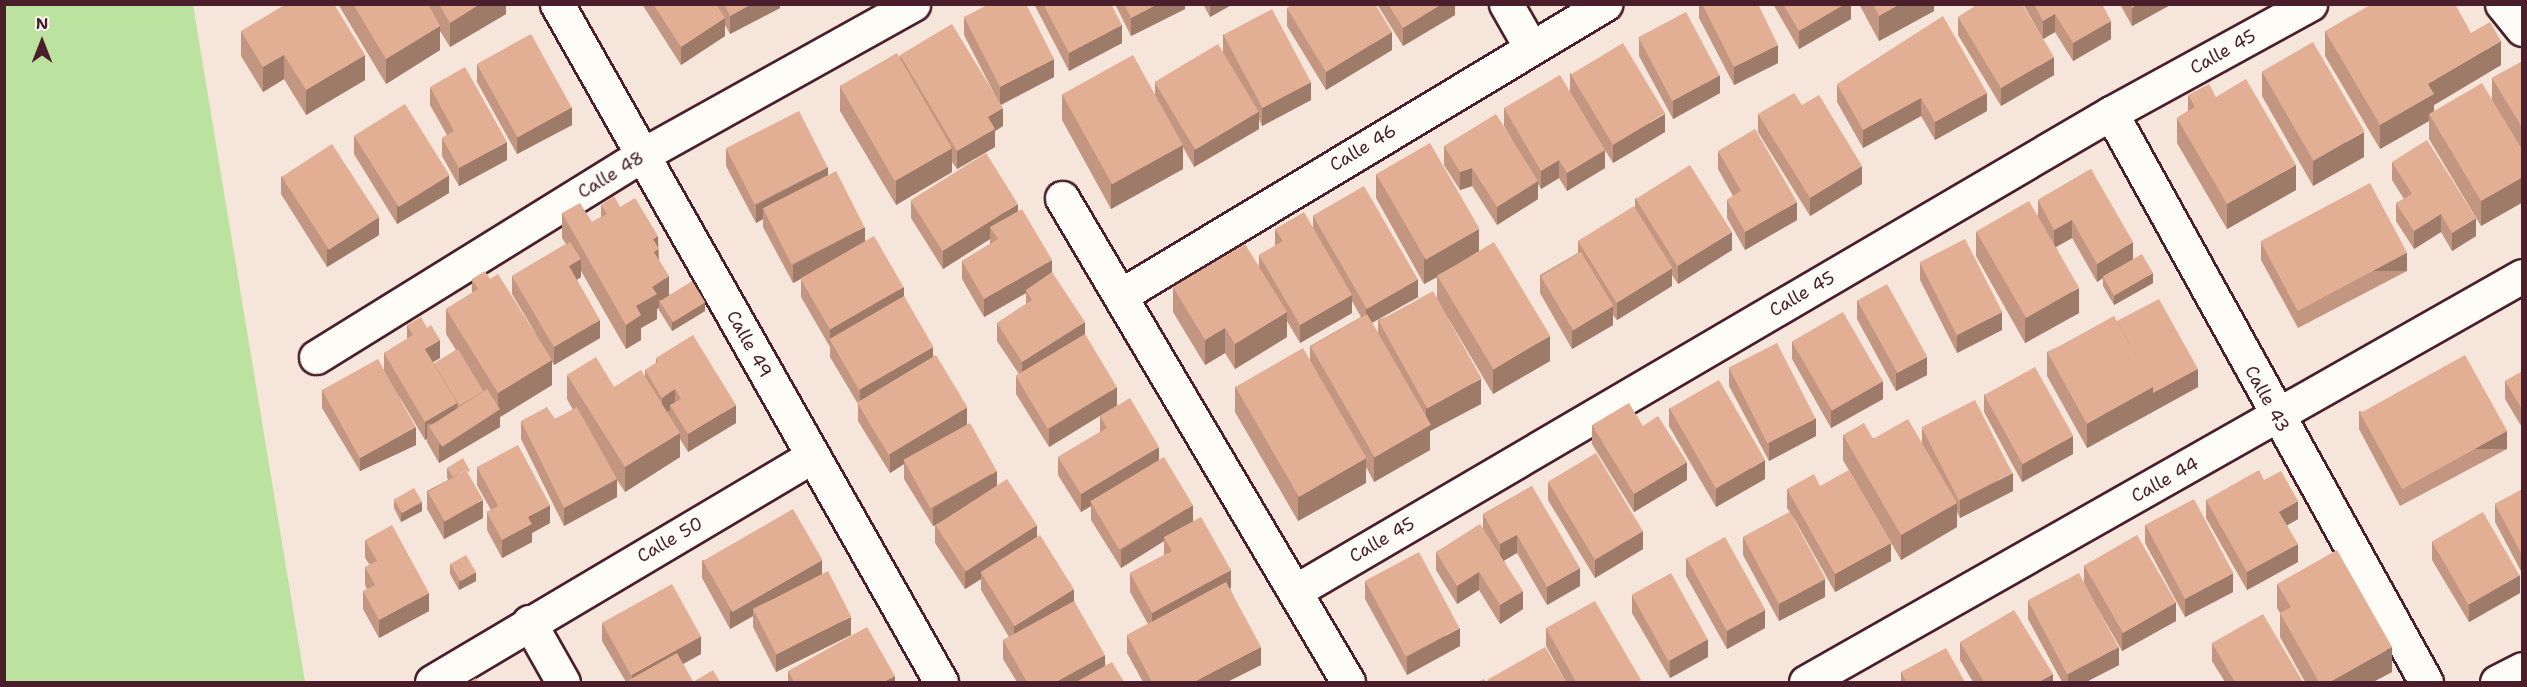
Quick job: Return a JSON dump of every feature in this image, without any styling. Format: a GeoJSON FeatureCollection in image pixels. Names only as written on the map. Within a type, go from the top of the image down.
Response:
{"type":"FeatureCollection","features":[{"type":"Feature","properties":{"kind":"street","name":"Calle 49"},"geometry":{"type":"LineString","coordinates":[[557,4],[644,154],[811,457],[941,682]]}},
{"type":"Feature","properties":{"kind":"street","name":"Calle 48"},"geometry":{"type":"LineString","coordinates":[[316,357],[644,154],[913,4]]}},
{"type":"Feature","properties":{"kind":"street"},"geometry":{"type":"LineString","coordinates":[[1506,4],[1530,46]]}},
{"type":"Feature","properties":{"kind":"street","name":"Calle 46"},"geometry":{"type":"LineString","coordinates":[[1123,294],[1530,46],[1605,4]]}},
{"type":"Feature","properties":{"kind":"street","name":"Calle 45"},"geometry":{"type":"LineString","coordinates":[[1297,590],[2111,113],[2310,4]]}},
{"type":"Feature","properties":{"kind":"street"},"geometry":{"type":"LineString","coordinates":[[2502,4],[2523,29]]}},
{"type":"Feature","properties":{"kind":"street","name":"Calle 43"},"geometry":{"type":"LineString","coordinates":[[2111,113],[2277,417],[2426,682]]}},
{"type":"Feature","properties":{"kind":"street"},"geometry":{"type":"LineString","coordinates":[[1062,198],[1123,294],[1297,590],[1348,682]]}},
{"type":"Feature","properties":{"kind":"street","name":"Calle 44"},"geometry":{"type":"LineString","coordinates":[[1806,682],[2523,276]]}},
{"type":"Feature","properties":{"kind":"street","name":"Calle 50"},"geometry":{"type":"LineString","coordinates":[[432,682],[529,622],[811,457]]}},
{"type":"Feature","properties":{"kind":"street"},"geometry":{"type":"LineString","coordinates":[[529,622],[563,682]]}},
{"type":"Feature","properties":{"kind":"street"},"geometry":{"type":"LineString","coordinates":[[2497,682],[2523,669]]}},
{"type":"Feature","properties":{"kind":"green space"},"geometry":{"type":"Polygon","coordinates":[[[4,5],[193,5],[305,682],[5,682],[4,5]]]}},
{"type":"Feature","properties":{"kind":"building"},"geometry":{"type":"Polygon","coordinates":[[[286,4],[334,4],[365,55],[306,90],[284,55],[263,67],[241,31],[286,4]]]}},
{"type":"Feature","properties":{"kind":"building"},"geometry":{"type":"Polygon","coordinates":[[[353,4],[428,4],[440,26],[386,59],[353,4]]]}},
{"type":"Feature","properties":{"kind":"building"},"geometry":{"type":"Polygon","coordinates":[[[439,4],[480,4],[450,23],[439,4]]]}},
{"type":"Feature","properties":{"kind":"building"},"geometry":{"type":"Polygon","coordinates":[[[653,4],[716,4],[725,18],[681,47],[653,4]]]}},
{"type":"Feature","properties":{"kind":"building"},"geometry":{"type":"Polygon","coordinates":[[[724,4],[752,4],[730,16],[724,4]]]}},
{"type":"Feature","properties":{"kind":"building"},"geometry":{"type":"Polygon","coordinates":[[[989,4],[1026,4],[1054,59],[1000,87],[964,17],[989,4]]]}},
{"type":"Feature","properties":{"kind":"building"},"geometry":{"type":"Polygon","coordinates":[[[1043,4],[1111,4],[1122,25],[1069,53],[1043,4]]]}},
{"type":"Feature","properties":{"kind":"building"},"geometry":{"type":"Polygon","coordinates":[[[1124,4],[1158,4],[1131,18],[1124,4]]]}},
{"type":"Feature","properties":{"kind":"building"},"geometry":{"type":"Polygon","coordinates":[[[1293,4],[1375,4],[1392,32],[1326,72],[1287,8],[1293,4]]]}},
{"type":"Feature","properties":{"kind":"building"},"geometry":{"type":"Polygon","coordinates":[[[1388,4],[1442,4],[1403,28],[1388,4]]]}},
{"type":"Feature","properties":{"kind":"building"},"geometry":{"type":"Polygon","coordinates":[[[1702,4],[1758,4],[1778,45],[1734,67],[1702,4]]]}},
{"type":"Feature","properties":{"kind":"building"},"geometry":{"type":"Polygon","coordinates":[[[1783,4],[1845,4],[1799,31],[1783,4]]]}},
{"type":"Feature","properties":{"kind":"building"},"geometry":{"type":"Polygon","coordinates":[[[1873,4],[1900,4],[1879,16],[1873,4]]]}},
{"type":"Feature","properties":{"kind":"building"},"geometry":{"type":"Polygon","coordinates":[[[1978,4],[2022,4],[2054,57],[2001,88],[1958,17],[1978,4]]]}},
{"type":"Feature","properties":{"kind":"building"},"geometry":{"type":"Polygon","coordinates":[[[2034,4],[2102,4],[2111,21],[2073,43],[2055,14],[2043,21],[2034,4]]]}},
{"type":"Feature","properties":{"kind":"building"},"geometry":{"type":"Polygon","coordinates":[[[2372,4],[2455,4],[2471,33],[2490,22],[2501,41],[2428,84],[2434,94],[2380,125],[2325,31],[2372,4]]]}},
{"type":"Feature","properties":{"kind":"building"},"geometry":{"type":"Polygon","coordinates":[[[1272,9],[1311,82],[1262,108],[1223,35],[1272,9]]]}},
{"type":"Feature","properties":{"kind":"building"},"geometry":{"type":"Polygon","coordinates":[[[1686,12],[1720,76],[1672,101],[1638,37],[1686,12]]]}},
{"type":"Feature","properties":{"kind":"building"},"geometry":{"type":"Polygon","coordinates":[[[1943,16],[1987,93],[1935,122],[1921,98],[1863,130],[1837,84],[1943,16]]]}},
{"type":"Feature","properties":{"kind":"building"},"geometry":{"type":"Polygon","coordinates":[[[952,24],[1003,108],[988,117],[995,129],[957,151],[900,55],[952,24]]]}},
{"type":"Feature","properties":{"kind":"building"},"geometry":{"type":"Polygon","coordinates":[[[531,34],[572,107],[517,138],[477,64],[531,34]]]}},
{"type":"Feature","properties":{"kind":"building"},"geometry":{"type":"Polygon","coordinates":[[[2313,42],[2364,131],[2313,161],[2262,72],[2313,42]]]}},
{"type":"Feature","properties":{"kind":"building"},"geometry":{"type":"Polygon","coordinates":[[[1623,43],[1665,113],[1613,145],[1571,74],[1623,43]]]}},
{"type":"Feature","properties":{"kind":"building"},"geometry":{"type":"Polygon","coordinates":[[[1218,44],[1259,112],[1195,150],[1155,82],[1218,44]]]}},
{"type":"Feature","properties":{"kind":"building"},"geometry":{"type":"Polygon","coordinates":[[[897,53],[952,148],[895,181],[840,86],[897,53]]]}},
{"type":"Feature","properties":{"kind":"building"},"geometry":{"type":"Polygon","coordinates":[[[1133,55],[1183,145],[1112,184],[1062,94],[1133,55]]]}},
{"type":"Feature","properties":{"kind":"building"},"geometry":{"type":"Polygon","coordinates":[[[2523,61],[2523,129],[2492,78],[2523,61]]]}},
{"type":"Feature","properties":{"kind":"building"},"geometry":{"type":"Polygon","coordinates":[[[465,67],[507,142],[459,168],[442,138],[454,131],[430,87],[465,67]]]}},
{"type":"Feature","properties":{"kind":"building"},"geometry":{"type":"Polygon","coordinates":[[[1560,75],[1605,150],[1567,173],[1559,160],[1541,171],[1504,108],[1560,75]]]}},
{"type":"Feature","properties":{"kind":"building"},"geometry":{"type":"Polygon","coordinates":[[[2246,79],[2296,165],[2227,204],[2177,118],[2195,107],[2188,95],[2209,84],[2216,97],[2246,79]]]}},
{"type":"Feature","properties":{"kind":"building"},"geometry":{"type":"Polygon","coordinates":[[[2482,83],[2523,151],[2523,177],[2481,201],[2429,114],[2482,83]]]}},
{"type":"Feature","properties":{"kind":"building"},"geometry":{"type":"Polygon","coordinates":[[[1794,93],[1802,105],[1819,95],[1862,166],[1810,198],[1758,114],[1794,93]]]}},
{"type":"Feature","properties":{"kind":"building"},"geometry":{"type":"Polygon","coordinates":[[[405,104],[450,175],[399,207],[354,136],[405,104]]]}},
{"type":"Feature","properties":{"kind":"building"},"geometry":{"type":"Polygon","coordinates":[[[799,111],[828,167],[755,204],[726,148],[799,111]]]}},
{"type":"Feature","properties":{"kind":"building"},"geometry":{"type":"Polygon","coordinates":[[[1496,114],[1538,181],[1497,207],[1472,168],[1460,172],[1444,146],[1496,114]]]}},
{"type":"Feature","properties":{"kind":"building"},"geometry":{"type":"Polygon","coordinates":[[[1755,129],[1797,202],[1745,232],[1727,200],[1741,191],[1718,151],[1755,129]]]}},
{"type":"Feature","properties":{"kind":"building"},"geometry":{"type":"Polygon","coordinates":[[[2427,140],[2476,218],[2452,233],[2441,214],[2414,231],[2396,203],[2412,194],[2392,162],[2427,140]]]}},
{"type":"Feature","properties":{"kind":"building"},"geometry":{"type":"Polygon","coordinates":[[[1430,143],[1480,229],[1426,260],[1376,174],[1430,143]]]}},
{"type":"Feature","properties":{"kind":"building"},"geometry":{"type":"Polygon","coordinates":[[[332,144],[379,217],[329,250],[282,177],[332,144]]]}},
{"type":"Feature","properties":{"kind":"building"},"geometry":{"type":"Polygon","coordinates":[[[986,153],[1018,204],[942,251],[911,200],[986,153]]]}},
{"type":"Feature","properties":{"kind":"building"},"geometry":{"type":"Polygon","coordinates":[[[1690,165],[1732,232],[1678,266],[1636,199],[1690,165]]]}},
{"type":"Feature","properties":{"kind":"building"},"geometry":{"type":"Polygon","coordinates":[[[2091,169],[2133,242],[2097,264],[2072,220],[2054,230],[2038,200],[2091,169]]]}},
{"type":"Feature","properties":{"kind":"building"},"geometry":{"type":"Polygon","coordinates":[[[836,171],[865,227],[792,264],[763,208],[836,171]]]}},
{"type":"Feature","properties":{"kind":"building"},"geometry":{"type":"Polygon","coordinates":[[[2370,183],[2407,253],[2298,311],[2261,241],[2370,183]]]}},
{"type":"Feature","properties":{"kind":"building"},"geometry":{"type":"Polygon","coordinates":[[[1364,186],[1418,280],[1367,309],[1313,216],[1364,186]]]}},
{"type":"Feature","properties":{"kind":"building"},"geometry":{"type":"Polygon","coordinates":[[[614,196],[620,207],[635,198],[658,236],[653,239],[659,249],[654,252],[669,276],[652,287],[657,294],[636,306],[641,315],[626,325],[562,213],[580,203],[592,222],[607,214],[601,205],[614,196]]]}},
{"type":"Feature","properties":{"kind":"building"},"geometry":{"type":"Polygon","coordinates":[[[2029,201],[2079,288],[2026,318],[1976,232],[2029,201]]]}},
{"type":"Feature","properties":{"kind":"building"},"geometry":{"type":"Polygon","coordinates":[[[1634,206],[1673,268],[1617,303],[1578,241],[1634,206]]]}},
{"type":"Feature","properties":{"kind":"building"},"geometry":{"type":"Polygon","coordinates":[[[1022,209],[1052,260],[984,299],[962,261],[998,239],[990,227],[1022,209]]]}},
{"type":"Feature","properties":{"kind":"building"},"geometry":{"type":"Polygon","coordinates":[[[1304,212],[1352,295],[1300,325],[1259,255],[1283,241],[1275,229],[1304,212]]]}},
{"type":"Feature","properties":{"kind":"building"},"geometry":{"type":"Polygon","coordinates":[[[874,236],[904,287],[830,330],[800,278],[874,236]]]}},
{"type":"Feature","properties":{"kind":"building"},"geometry":{"type":"Polygon","coordinates":[[[1965,239],[2002,312],[1957,335],[1920,262],[1965,239]]]}},
{"type":"Feature","properties":{"kind":"building"},"geometry":{"type":"Polygon","coordinates":[[[570,242],[581,259],[569,266],[600,320],[554,347],[512,276],[570,242]]]}},
{"type":"Feature","properties":{"kind":"building"},"geometry":{"type":"Polygon","coordinates":[[[1494,242],[1550,335],[1494,369],[1437,276],[1494,242]]]}},
{"type":"Feature","properties":{"kind":"building"},"geometry":{"type":"Polygon","coordinates":[[[1245,244],[1287,312],[1235,344],[1225,328],[1205,340],[1173,287],[1245,244]]]}},
{"type":"Feature","properties":{"kind":"building"},"geometry":{"type":"Polygon","coordinates":[[[1581,252],[1613,306],[1573,330],[1541,276],[1581,252]]]}},
{"type":"Feature","properties":{"kind":"building"},"geometry":{"type":"Polygon","coordinates":[[[2142,254],[2153,273],[2114,296],[2103,276],[2142,254]]]}},
{"type":"Feature","properties":{"kind":"building"},"geometry":{"type":"Polygon","coordinates":[[[485,271],[490,279],[498,274],[552,360],[498,393],[446,309],[478,289],[472,279],[485,271]]]}},
{"type":"Feature","properties":{"kind":"building"},"geometry":{"type":"Polygon","coordinates":[[[1052,272],[1085,322],[1022,362],[997,323],[1032,300],[1026,290],[1052,272]]]}},
{"type":"Feature","properties":{"kind":"building"},"geometry":{"type":"Polygon","coordinates":[[[692,281],[705,302],[673,322],[660,301],[692,281]]]}},
{"type":"Feature","properties":{"kind":"building"},"geometry":{"type":"Polygon","coordinates":[[[1887,284],[1927,357],[1898,373],[1857,300],[1887,284]]]}},
{"type":"Feature","properties":{"kind":"building"},"geometry":{"type":"Polygon","coordinates":[[[1433,291],[1481,378],[1427,409],[1379,321],[1433,291]]]}},
{"type":"Feature","properties":{"kind":"building"},"geometry":{"type":"Polygon","coordinates":[[[904,296],[934,347],[859,390],[830,339],[904,296]]]}},
{"type":"Feature","properties":{"kind":"building"},"geometry":{"type":"Polygon","coordinates":[[[2159,299],[2198,369],[2153,393],[2153,387],[2117,321],[2159,299]]]}},
{"type":"Feature","properties":{"kind":"building"},"geometry":{"type":"Polygon","coordinates":[[[1843,312],[1883,381],[1832,411],[1792,342],[1843,312]]]}},
{"type":"Feature","properties":{"kind":"building"},"geometry":{"type":"Polygon","coordinates":[[[1367,314],[1431,425],[1375,457],[1311,346],[1367,314]]]}},
{"type":"Feature","properties":{"kind":"building"},"geometry":{"type":"Polygon","coordinates":[[[2114,316],[2153,387],[2087,424],[2048,353],[2114,316]]]}},
{"type":"Feature","properties":{"kind":"building"},"geometry":{"type":"Polygon","coordinates":[[[421,317],[427,328],[431,325],[440,340],[425,349],[457,403],[425,422],[384,353],[413,335],[407,325],[421,317]]]}},
{"type":"Feature","properties":{"kind":"building"},"geometry":{"type":"Polygon","coordinates":[[[1085,334],[1117,387],[1048,429],[1016,376],[1085,334]]]}},
{"type":"Feature","properties":{"kind":"building"},"geometry":{"type":"Polygon","coordinates":[[[693,335],[736,405],[688,434],[670,405],[681,399],[675,389],[662,398],[645,370],[658,362],[656,358],[693,335]]]}},
{"type":"Feature","properties":{"kind":"building"},"geometry":{"type":"Polygon","coordinates":[[[1777,343],[1816,419],[1767,443],[1729,368],[1777,343]]]}},
{"type":"Feature","properties":{"kind":"building"},"geometry":{"type":"Polygon","coordinates":[[[1303,348],[1366,458],[1299,497],[1235,387],[1303,348]]]}},
{"type":"Feature","properties":{"kind":"building"},"geometry":{"type":"Polygon","coordinates":[[[458,349],[483,391],[459,405],[434,363],[458,349]]]}},
{"type":"Feature","properties":{"kind":"building"},"geometry":{"type":"Polygon","coordinates":[[[936,355],[967,407],[889,455],[857,402],[936,355]]]}},
{"type":"Feature","properties":{"kind":"building"},"geometry":{"type":"Polygon","coordinates":[[[2465,355],[2507,431],[2402,489],[2360,413],[2465,355]]]}},
{"type":"Feature","properties":{"kind":"building"},"geometry":{"type":"Polygon","coordinates":[[[596,357],[614,387],[641,370],[680,433],[625,467],[567,375],[596,357]]]}},
{"type":"Feature","properties":{"kind":"building"},"geometry":{"type":"Polygon","coordinates":[[[378,359],[416,427],[360,458],[322,390],[378,359]]]}},
{"type":"Feature","properties":{"kind":"building"},"geometry":{"type":"Polygon","coordinates":[[[2035,367],[2073,436],[2023,464],[1984,395],[2035,367]]]}},
{"type":"Feature","properties":{"kind":"building"},"geometry":{"type":"Polygon","coordinates":[[[2523,371],[2523,411],[2505,381],[2523,371]]]}},
{"type":"Feature","properties":{"kind":"building"},"geometry":{"type":"Polygon","coordinates":[[[1719,380],[1765,460],[1716,488],[1670,408],[1719,380]]]}},
{"type":"Feature","properties":{"kind":"building"},"geometry":{"type":"Polygon","coordinates":[[[487,389],[500,409],[442,447],[429,427],[487,389]]]}},
{"type":"Feature","properties":{"kind":"building"},"geometry":{"type":"Polygon","coordinates":[[[1130,398],[1159,447],[1081,494],[1058,457],[1107,428],[1100,416],[1130,398]]]}},
{"type":"Feature","properties":{"kind":"building"},"geometry":{"type":"Polygon","coordinates":[[[1975,400],[2012,473],[1959,500],[1922,427],[1975,400]]]}},
{"type":"Feature","properties":{"kind":"building"},"geometry":{"type":"Polygon","coordinates":[[[1629,403],[1643,426],[1658,416],[1687,462],[1634,494],[1592,425],[1629,403]]]}},
{"type":"Feature","properties":{"kind":"building"},"geometry":{"type":"Polygon","coordinates":[[[547,407],[555,419],[577,407],[617,479],[564,508],[521,421],[547,407]]]}},
{"type":"Feature","properties":{"kind":"building"},"geometry":{"type":"Polygon","coordinates":[[[1908,419],[1957,503],[1901,535],[1843,435],[1864,423],[1873,439],[1908,419]]]}},
{"type":"Feature","properties":{"kind":"building"},"geometry":{"type":"Polygon","coordinates":[[[970,423],[997,471],[930,508],[904,460],[970,423]]]}},
{"type":"Feature","properties":{"kind":"building"},"geometry":{"type":"Polygon","coordinates":[[[518,445],[550,505],[528,517],[532,524],[502,540],[487,512],[498,506],[477,467],[518,445]]]}},
{"type":"Feature","properties":{"kind":"building"},"geometry":{"type":"Polygon","coordinates":[[[1596,453],[1643,531],[1595,560],[1548,482],[1596,453]]]}},
{"type":"Feature","properties":{"kind":"building"},"geometry":{"type":"Polygon","coordinates":[[[1164,457],[1193,505],[1119,549],[1090,501],[1164,457]]]}},
{"type":"Feature","properties":{"kind":"building"},"geometry":{"type":"Polygon","coordinates":[[[463,458],[470,471],[466,470],[453,477],[447,468],[463,458]]]}},
{"type":"Feature","properties":{"kind":"building"},"geometry":{"type":"Polygon","coordinates":[[[466,470],[483,499],[445,521],[428,492],[466,470]]]}},
{"type":"Feature","properties":{"kind":"building"},"geometry":{"type":"Polygon","coordinates":[[[1849,470],[1891,543],[1835,574],[1787,489],[1814,474],[1820,486],[1849,470]]]}},
{"type":"Feature","properties":{"kind":"building"},"geometry":{"type":"Polygon","coordinates":[[[2259,470],[2264,480],[2281,471],[2298,501],[2279,512],[2298,544],[2247,572],[2206,500],[2259,470]]]}},
{"type":"Feature","properties":{"kind":"building"},"geometry":{"type":"Polygon","coordinates":[[[1007,479],[1037,525],[966,571],[936,525],[1007,479]]]}},
{"type":"Feature","properties":{"kind":"building"},"geometry":{"type":"Polygon","coordinates":[[[1532,486],[1580,568],[1547,587],[1517,535],[1500,544],[1483,514],[1532,486]]]}},
{"type":"Feature","properties":{"kind":"building"},"geometry":{"type":"Polygon","coordinates":[[[414,488],[422,502],[402,513],[394,500],[414,488]]]}},
{"type":"Feature","properties":{"kind":"building"},"geometry":{"type":"Polygon","coordinates":[[[2523,489],[2523,557],[2495,504],[2523,489]]]}},
{"type":"Feature","properties":{"kind":"building"},"geometry":{"type":"Polygon","coordinates":[[[2194,499],[2233,573],[2185,599],[2145,525],[2194,499]]]}},
{"type":"Feature","properties":{"kind":"building"},"geometry":{"type":"Polygon","coordinates":[[[793,509],[822,560],[732,612],[703,561],[793,509]]]}},
{"type":"Feature","properties":{"kind":"building"},"geometry":{"type":"Polygon","coordinates":[[[1790,512],[1826,579],[1779,604],[1743,537],[1790,512]]]}},
{"type":"Feature","properties":{"kind":"building"},"geometry":{"type":"Polygon","coordinates":[[[2483,512],[2520,575],[2468,605],[2432,542],[2483,512]]]}},
{"type":"Feature","properties":{"kind":"building"},"geometry":{"type":"Polygon","coordinates":[[[1201,517],[1231,570],[1152,613],[1130,573],[1172,551],[1164,537],[1201,517]]]}},
{"type":"Feature","properties":{"kind":"building"},"geometry":{"type":"Polygon","coordinates":[[[1480,524],[1523,591],[1500,605],[1479,572],[1457,586],[1436,552],[1480,524]]]}},
{"type":"Feature","properties":{"kind":"building"},"geometry":{"type":"Polygon","coordinates":[[[392,525],[429,593],[379,620],[363,591],[375,585],[365,567],[377,561],[365,540],[392,525]]]}},
{"type":"Feature","properties":{"kind":"building"},"geometry":{"type":"Polygon","coordinates":[[[1040,535],[1074,589],[1015,626],[981,572],[1040,535]]]}},
{"type":"Feature","properties":{"kind":"building"},"geometry":{"type":"Polygon","coordinates":[[[2137,535],[2176,603],[2123,633],[2084,566],[2137,535]]]}},
{"type":"Feature","properties":{"kind":"building"},"geometry":{"type":"Polygon","coordinates":[[[1725,537],[1765,610],[1727,631],[1687,558],[1725,537]]]}},
{"type":"Feature","properties":{"kind":"building"},"geometry":{"type":"Polygon","coordinates":[[[2337,550],[2392,647],[2330,682],[2319,682],[2280,613],[2291,607],[2277,584],[2337,550]]]}},
{"type":"Feature","properties":{"kind":"building"},"geometry":{"type":"Polygon","coordinates":[[[1419,552],[1459,628],[1406,657],[1365,581],[1419,552]]]}},
{"type":"Feature","properties":{"kind":"building"},"geometry":{"type":"Polygon","coordinates":[[[466,555],[476,572],[460,581],[450,564],[466,555]]]}},
{"type":"Feature","properties":{"kind":"building"},"geometry":{"type":"Polygon","coordinates":[[[828,571],[851,616],[776,655],[753,609],[828,571]]]}},
{"type":"Feature","properties":{"kind":"building"},"geometry":{"type":"Polygon","coordinates":[[[1671,573],[1708,639],[1668,661],[1632,595],[1671,573]]]}},
{"type":"Feature","properties":{"kind":"building"},"geometry":{"type":"Polygon","coordinates":[[[2079,573],[2118,647],[2067,674],[2028,600],[2079,573]]]}},
{"type":"Feature","properties":{"kind":"building"},"geometry":{"type":"Polygon","coordinates":[[[1226,582],[1261,647],[1194,682],[1152,682],[1127,635],[1226,582]]]}},
{"type":"Feature","properties":{"kind":"building"},"geometry":{"type":"Polygon","coordinates":[[[672,584],[701,636],[631,675],[602,623],[672,584]]]}},
{"type":"Feature","properties":{"kind":"building"},"geometry":{"type":"Polygon","coordinates":[[[1074,601],[1105,655],[1056,682],[1027,682],[1003,640],[1074,601]]]}},
{"type":"Feature","properties":{"kind":"building"},"geometry":{"type":"Polygon","coordinates":[[[1595,601],[1641,680],[1637,682],[1576,682],[1546,628],[1595,601]]]}},
{"type":"Feature","properties":{"kind":"building"},"geometry":{"type":"Polygon","coordinates":[[[2014,610],[2053,674],[2039,682],[1984,682],[1960,642],[2014,610]]]}},
{"type":"Feature","properties":{"kind":"building"},"geometry":{"type":"Polygon","coordinates":[[[2263,614],[2303,682],[2235,682],[2212,643],[2263,614]]]}},
{"type":"Feature","properties":{"kind":"building"},"geometry":{"type":"Polygon","coordinates":[[[867,627],[895,676],[883,682],[794,682],[788,671],[867,627]]]}},
{"type":"Feature","properties":{"kind":"building"},"geometry":{"type":"Polygon","coordinates":[[[1545,647],[1566,682],[1489,682],[1487,680],[1545,647]]]}},
{"type":"Feature","properties":{"kind":"building"},"geometry":{"type":"Polygon","coordinates":[[[1946,648],[1965,682],[1906,682],[1901,672],[1946,648]]]}},
{"type":"Feature","properties":{"kind":"building"},"geometry":{"type":"Polygon","coordinates":[[[677,653],[693,682],[630,682],[629,680],[677,653]]]}},
{"type":"Feature","properties":{"kind":"building"},"geometry":{"type":"Polygon","coordinates":[[[1112,662],[1124,682],[1076,682],[1112,662]]]}},
{"type":"Feature","properties":{"kind":"building"},"geometry":{"type":"Polygon","coordinates":[[[713,670],[720,682],[693,682],[713,670]]]}}]}
